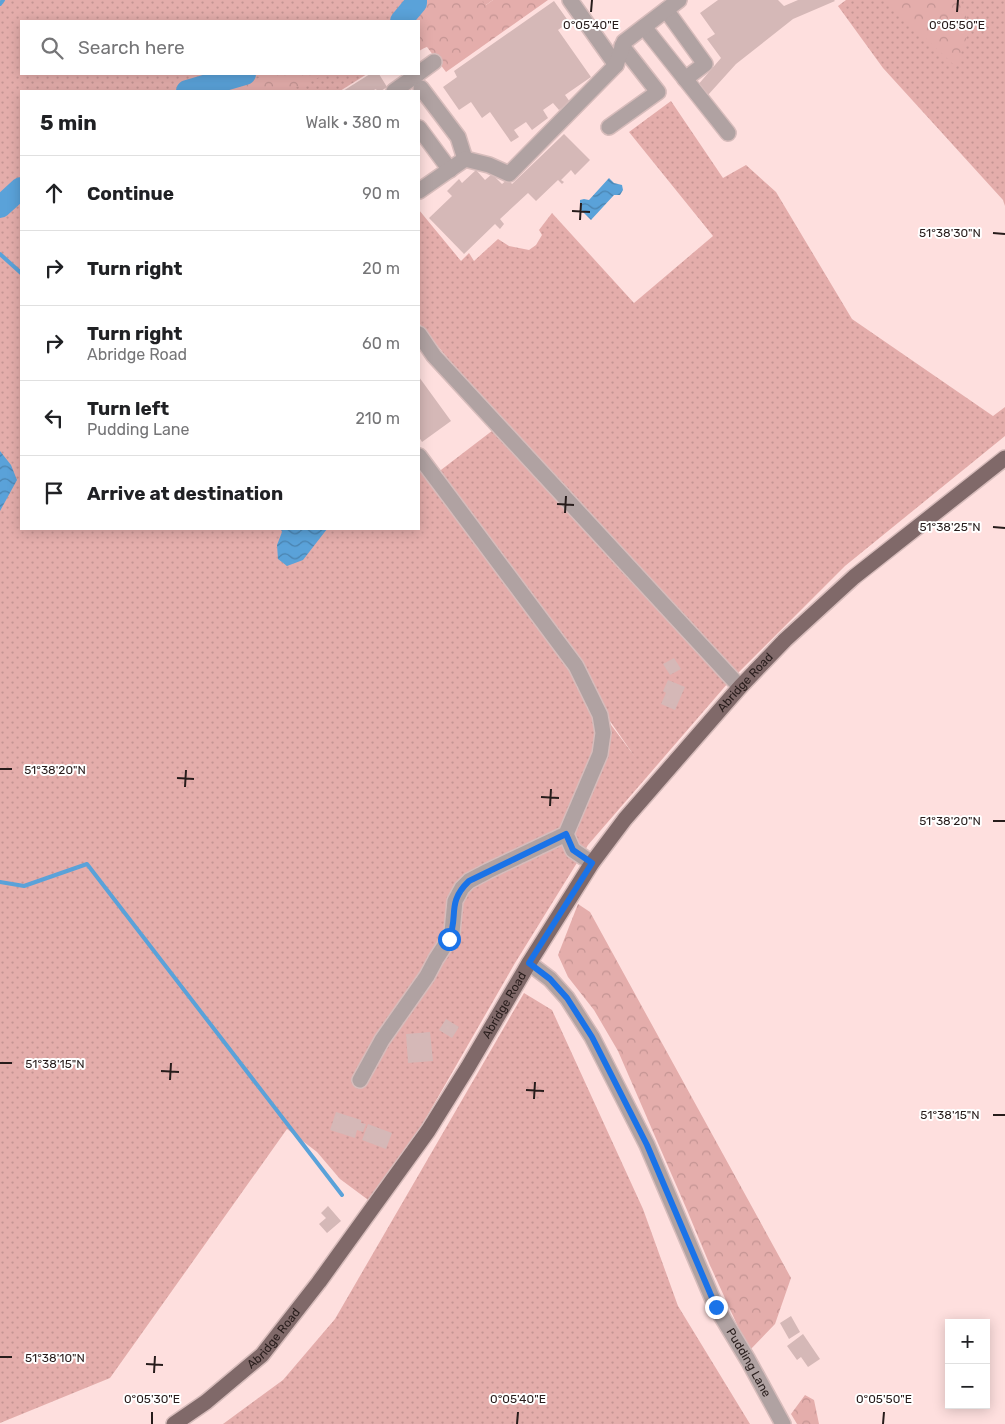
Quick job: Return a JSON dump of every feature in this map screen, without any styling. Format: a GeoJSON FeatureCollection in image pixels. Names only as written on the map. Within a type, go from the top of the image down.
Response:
{"type":"FeatureCollection","features":[{"type":"Feature","properties":{"kind":"main road","name":"Abridge Road"},"geometry":{"type":"LineString","coordinates":[[174,1424],[206,1402],[262,1355],[318,1282],[428,1131],[529,963],[592,863],[625,820],[740,686],[785,640],[854,577],[1005,458]]}},
{"type":"Feature","properties":{"kind":"street"},"geometry":{"type":"LineString","coordinates":[[570,0],[616,64]]}},
{"type":"Feature","properties":{"kind":"street"},"geometry":{"type":"LineString","coordinates":[[465,159],[489,165],[508,174],[616,64],[624,42],[679,0]]}},
{"type":"Feature","properties":{"kind":"street"},"geometry":{"type":"LineString","coordinates":[[666,10],[705,64],[685,79]]}},
{"type":"Feature","properties":{"kind":"street"},"geometry":{"type":"LineString","coordinates":[[644,27],[728,133]]}},
{"type":"Feature","properties":{"kind":"street"},"geometry":{"type":"LineString","coordinates":[[609,127],[658,92],[622,46]]}},
{"type":"Feature","properties":{"kind":"street"},"geometry":{"type":"LineString","coordinates":[[396,90],[419,78],[434,62]]}},
{"type":"Feature","properties":{"kind":"street"},"geometry":{"type":"LineString","coordinates":[[419,78],[458,137],[465,159]]}},
{"type":"Feature","properties":{"kind":"street"},"geometry":{"type":"LineString","coordinates":[[420,129],[450,170]]}},
{"type":"Feature","properties":{"kind":"street"},"geometry":{"type":"LineString","coordinates":[[420,188],[465,159]]}},
{"type":"Feature","properties":{"kind":"street"},"geometry":{"type":"LineString","coordinates":[[420,335],[434,356],[740,686]]}},
{"type":"Feature","properties":{"kind":"street"},"geometry":{"type":"LineString","coordinates":[[360,1080],[382,1040],[427,976],[449,939],[452,932],[455,901],[462,888],[469,881],[566,834],[600,754],[603,733],[600,714],[576,666],[420,457]]}},
{"type":"Feature","properties":{"kind":"street"},"geometry":{"type":"LineString","coordinates":[[566,834],[573,850],[592,863]]}},
{"type":"Feature","properties":{"kind":"street","name":"Pudding Lane"},"geometry":{"type":"LineString","coordinates":[[529,963],[550,979],[567,998],[592,1037],[647,1145],[716,1307],[783,1424]]}},
{"type":"Feature","properties":{"kind":"green space"},"geometry":{"type":"Polygon","coordinates":[[[0,0],[493,0],[420,50],[420,20],[20,20],[20,75],[365,75],[342,90],[20,90],[20,530],[420,530],[420,469],[635,757],[437,473],[501,424],[420,324],[420,211],[461,261],[469,253],[474,261],[498,239],[509,246],[529,250],[536,245],[542,235],[539,230],[552,213],[634,303],[713,236],[629,132],[671,101],[723,178],[746,165],[776,192],[852,319],[993,416],[1005,407],[1005,436],[845,566],[728,683],[588,845],[515,963],[422,1125],[371,1202],[340,1179],[317,1152],[287,1129],[110,1378],[0,1423],[0,0]]]}},
{"type":"Feature","properties":{"kind":"green space"},"geometry":{"type":"Polygon","coordinates":[[[426,0],[481,0],[486,5],[493,0],[548,0],[446,72],[427,47],[420,49],[420,20],[412,20],[426,0]]]}},
{"type":"Feature","properties":{"kind":"green space"},"geometry":{"type":"Polygon","coordinates":[[[846,0],[1005,0],[1005,206],[1003,200],[883,68],[838,6],[846,0]]]}},
{"type":"Feature","properties":{"kind":"green space"},"geometry":{"type":"Polygon","coordinates":[[[886,0],[960,0],[970,28],[956,67],[886,0]]]}},
{"type":"Feature","properties":{"kind":"green space"},"geometry":{"type":"Polygon","coordinates":[[[268,75],[325,75],[289,90],[222,90],[268,75]]]}},
{"type":"Feature","properties":{"kind":"green space"},"geometry":{"type":"Polygon","coordinates":[[[578,904],[590,912],[791,1278],[775,1324],[749,1351],[618,1051],[594,1010],[568,977],[558,955],[578,904]]]}},
{"type":"Feature","properties":{"kind":"green space"},"geometry":{"type":"Polygon","coordinates":[[[524,993],[552,1010],[643,1209],[678,1306],[750,1424],[223,1424],[283,1380],[335,1319],[524,993]]]}},
{"type":"Feature","properties":{"kind":"green space"},"geometry":{"type":"Polygon","coordinates":[[[805,1395],[814,1400],[819,1424],[797,1424],[791,1414],[805,1395]]]}},
{"type":"Feature","properties":{"kind":"water"},"geometry":{"type":"Polygon","coordinates":[[[609,178],[614,183],[622,185],[623,190],[620,195],[614,195],[591,220],[580,209],[580,200],[589,200],[609,178]]]}},
{"type":"Feature","properties":{"kind":"water"},"geometry":{"type":"Polygon","coordinates":[[[0,451],[11,465],[17,480],[0,511],[0,451]]]}},
{"type":"Feature","properties":{"kind":"water"},"geometry":{"type":"Polygon","coordinates":[[[281,530],[326,530],[303,560],[287,566],[278,559],[277,545],[281,530]]]}},
{"type":"Feature","properties":{"kind":"building"},"geometry":{"type":"Polygon","coordinates":[[[718,0],[778,0],[784,6],[798,0],[835,1],[793,19],[736,64],[708,95],[697,86],[721,58],[707,39],[715,34],[700,13],[718,0]]]}},
{"type":"Feature","properties":{"kind":"building"},"geometry":{"type":"Polygon","coordinates":[[[554,1],[569,22],[558,30],[591,77],[565,95],[570,102],[559,110],[553,103],[543,110],[548,118],[532,130],[526,122],[514,130],[519,137],[511,142],[490,112],[482,118],[471,102],[459,110],[443,87],[457,77],[454,71],[554,1]]]}},
{"type":"Feature","properties":{"kind":"building"},"geometry":{"type":"Polygon","coordinates":[[[368,75],[380,75],[387,87],[382,90],[345,90],[368,75]]]}},
{"type":"Feature","properties":{"kind":"building"},"geometry":{"type":"Polygon","coordinates":[[[564,134],[590,160],[575,175],[571,170],[561,180],[564,182],[562,184],[558,180],[536,201],[528,193],[500,219],[504,224],[500,229],[495,224],[464,254],[429,218],[452,196],[447,191],[459,179],[462,183],[476,170],[485,180],[492,174],[502,184],[508,179],[512,184],[564,134]]]}},
{"type":"Feature","properties":{"kind":"building"},"geometry":{"type":"Polygon","coordinates":[[[420,378],[451,421],[422,442],[420,439],[420,378]]]}},
{"type":"Feature","properties":{"kind":"building"},"geometry":{"type":"Polygon","coordinates":[[[674,658],[681,669],[670,675],[663,664],[674,658]]]}},
{"type":"Feature","properties":{"kind":"building"},"geometry":{"type":"Polygon","coordinates":[[[668,680],[685,687],[675,710],[661,704],[666,693],[663,691],[668,680]]]}},
{"type":"Feature","properties":{"kind":"building"},"geometry":{"type":"Polygon","coordinates":[[[446,1019],[459,1027],[452,1038],[439,1030],[446,1019]]]}},
{"type":"Feature","properties":{"kind":"building"},"geometry":{"type":"Polygon","coordinates":[[[430,1032],[433,1061],[408,1063],[406,1034],[430,1032]]]}},
{"type":"Feature","properties":{"kind":"building"},"geometry":{"type":"Polygon","coordinates":[[[336,1112],[361,1120],[361,1123],[366,1124],[363,1132],[357,1130],[355,1138],[330,1130],[336,1112]]]}},
{"type":"Feature","properties":{"kind":"building"},"geometry":{"type":"Polygon","coordinates":[[[368,1124],[392,1133],[386,1149],[362,1140],[368,1124]]]}},
{"type":"Feature","properties":{"kind":"building"},"geometry":{"type":"Polygon","coordinates":[[[328,1206],[341,1221],[327,1233],[319,1224],[326,1218],[321,1213],[328,1206]]]}},
{"type":"Feature","properties":{"kind":"building"},"geometry":{"type":"Polygon","coordinates":[[[791,1316],[800,1332],[789,1339],[780,1323],[791,1316]]]}},
{"type":"Feature","properties":{"kind":"building"},"geometry":{"type":"Polygon","coordinates":[[[803,1334],[820,1359],[808,1367],[801,1357],[797,1360],[787,1346],[803,1334]]]}},
{"type":"Feature","properties":{"kind":"waterway"},"geometry":{"type":"LineString","coordinates":[[0,4],[3,0]]}},
{"type":"Feature","properties":{"kind":"waterway"},"geometry":{"type":"LineString","coordinates":[[402,20],[416,3],[416,0]]}},
{"type":"Feature","properties":{"kind":"waterway"},"geometry":{"type":"LineString","coordinates":[[190,90],[242,75]]}},
{"type":"Feature","properties":{"kind":"waterway"},"geometry":{"type":"LineString","coordinates":[[0,207],[20,189]]}},
{"type":"Feature","properties":{"kind":"waterway"},"geometry":{"type":"LineString","coordinates":[[0,254],[20,272]]}},
{"type":"Feature","properties":{"kind":"waterway"},"geometry":{"type":"LineString","coordinates":[[0,882],[24,886],[87,864],[342,1195]]}},
{"type":"Feature","properties":{"kind":"route"},"geometry":{"type":"LineString","coordinates":[[449,939],[452,932],[455,901],[462,888],[469,881],[566,834],[573,850],[592,863],[529,963],[550,979],[567,998],[592,1037],[647,1145],[716,1307]]}}]}
